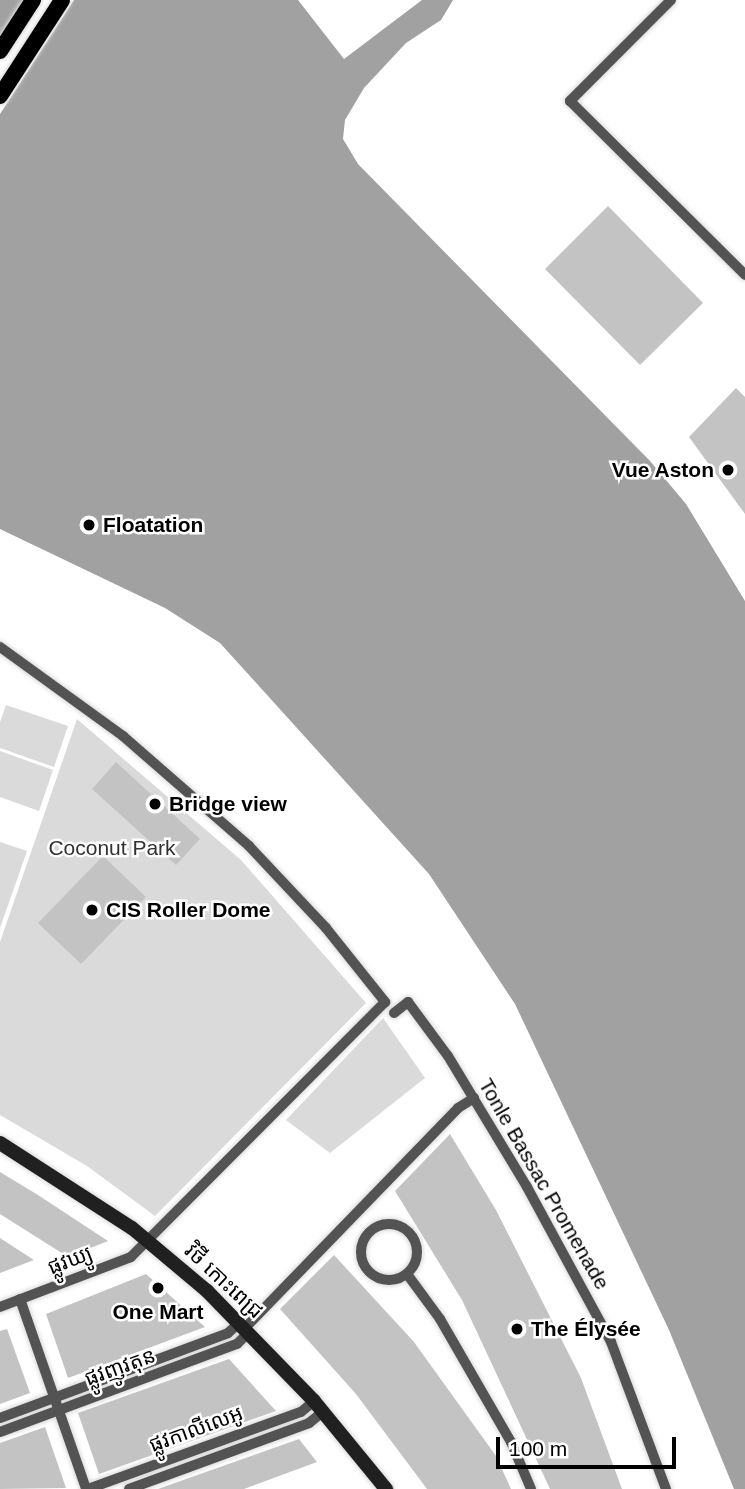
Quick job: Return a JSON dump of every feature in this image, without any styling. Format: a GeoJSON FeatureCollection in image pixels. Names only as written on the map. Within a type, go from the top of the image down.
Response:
{"type":"FeatureCollection","features":[{"type":"Feature","properties":{"kind":"main road"},"geometry":{"type":"LineString","coordinates":[[0,51],[33,0]]}},
{"type":"Feature","properties":{"kind":"main road"},"geometry":{"type":"LineString","coordinates":[[0,96],[62,0]]}},
{"type":"Feature","properties":{"kind":"main road","name":"វិថី កោះពេជ្រ"},"geometry":{"type":"LineString","coordinates":[[0,1143],[60,1178],[148,1241],[244,1328],[319,1406],[384,1488]]}},
{"type":"Feature","properties":{"kind":"street"},"geometry":{"type":"LineString","coordinates":[[671,0],[570,101],[745,275]]}},
{"type":"Feature","properties":{"kind":"street","name":"ផ្លូវឃ្យូ"},"geometry":{"type":"LineString","coordinates":[[0,647],[123,736],[249,846],[326,928],[385,1002],[131,1258],[0,1307]]}},
{"type":"Feature","properties":{"kind":"street","name":"Tonle Bassac Promenade"},"geometry":{"type":"LineString","coordinates":[[394,1013],[408,1002],[474,1098],[611,1342],[666,1489]]}},
{"type":"Feature","properties":{"kind":"street"},"geometry":{"type":"LineString","coordinates":[[244,1328],[458,1108],[474,1098]]}},
{"type":"Feature","properties":{"kind":"street"},"geometry":{"type":"LineString","coordinates":[[356,1213],[371,1230]]}},
{"type":"Feature","properties":{"kind":"street"},"geometry":{"type":"LineString","coordinates":[[390,1224],[412,1235],[416,1259],[407,1274],[388,1280],[368,1270],[362,1248],[371,1230],[390,1224]]}},
{"type":"Feature","properties":{"kind":"street"},"geometry":{"type":"LineString","coordinates":[[407,1274],[440,1319],[511,1442],[531,1489]]}},
{"type":"Feature","properties":{"kind":"street"},"geometry":{"type":"LineString","coordinates":[[20,1299],[87,1489]]}},
{"type":"Feature","properties":{"kind":"street","name":"ផ្លូវញូវតុន"},"geometry":{"type":"LineString","coordinates":[[0,1418],[244,1328]]}},
{"type":"Feature","properties":{"kind":"street","name":"ផ្លូវញូវតុន"},"geometry":{"type":"LineString","coordinates":[[0,1432],[237,1344],[244,1328]]}},
{"type":"Feature","properties":{"kind":"street","name":"ផ្លូវកាលីលេអូ"},"geometry":{"type":"LineString","coordinates":[[87,1489],[319,1406]]}},
{"type":"Feature","properties":{"kind":"street","name":"ផ្លូវកាលីលេអូ"},"geometry":{"type":"LineString","coordinates":[[129,1489],[309,1423],[319,1406]]}},
{"type":"Feature","properties":{"kind":"green space"},"geometry":{"type":"Polygon","coordinates":[[[6,705],[68,726],[54,767],[0,748],[0,722],[6,705]]]}},
{"type":"Feature","properties":{"kind":"green space","name":"Coconut Park"},"geometry":{"type":"Polygon","coordinates":[[[77,719],[241,860],[366,1003],[155,1216],[87,1166],[0,1115],[0,942],[77,719]]]}},
{"type":"Feature","properties":{"kind":"green space"},"geometry":{"type":"Polygon","coordinates":[[[0,751],[53,770],[39,811],[0,797],[0,751]]]}},
{"type":"Feature","properties":{"kind":"green space"},"geometry":{"type":"Polygon","coordinates":[[[0,842],[27,851],[0,928],[0,842]]]}},
{"type":"Feature","properties":{"kind":"green space"},"geometry":{"type":"Polygon","coordinates":[[[383,1018],[425,1078],[330,1153],[286,1120],[383,1018]]]}},
{"type":"Feature","properties":{"kind":"shaded area"},"geometry":{"type":"Polygon","coordinates":[[[0,0],[298,0],[344,59],[422,0],[453,0],[441,20],[406,43],[364,88],[345,120],[343,139],[358,164],[650,461],[686,504],[745,601],[745,1489],[734,1489],[669,1330],[515,1004],[429,874],[220,643],[165,608],[0,529],[0,0]]]}},
{"type":"Feature","properties":{"kind":"pier"},"geometry":{"type":"Polygon","coordinates":[[[23,0],[74,0],[0,114],[0,36],[23,0]]]}},
{"type":"Feature","properties":{"kind":"building"},"geometry":{"type":"Polygon","coordinates":[[[608,206],[703,303],[640,365],[545,269],[608,206]]]}},
{"type":"Feature","properties":{"kind":"building","name":"Vue Aston"},"geometry":{"type":"Polygon","coordinates":[[[736,388],[745,397],[745,514],[689,437],[736,388]]]}},
{"type":"Feature","properties":{"kind":"building"},"geometry":{"type":"Polygon","coordinates":[[[116,762],[200,839],[176,865],[92,789],[116,762]]]}},
{"type":"Feature","properties":{"kind":"building","name":"CIS Roller Dome"},"geometry":{"type":"Polygon","coordinates":[[[103,856],[146,897],[81,964],[38,923],[103,856]]]}},
{"type":"Feature","properties":{"kind":"building","name":"The Élysée"},"geometry":{"type":"Polygon","coordinates":[[[450,1134],[496,1210],[581,1378],[622,1489],[550,1489],[462,1300],[395,1191],[450,1134]]]}},
{"type":"Feature","properties":{"kind":"building"},"geometry":{"type":"Polygon","coordinates":[[[0,1172],[108,1241],[68,1257],[0,1214],[0,1172]]]}},
{"type":"Feature","properties":{"kind":"building"},"geometry":{"type":"Polygon","coordinates":[[[0,1238],[34,1260],[0,1273],[0,1238]]]}},
{"type":"Feature","properties":{"kind":"building"},"geometry":{"type":"Polygon","coordinates":[[[334,1255],[414,1342],[496,1456],[511,1489],[427,1489],[356,1394],[280,1309],[334,1255]]]}},
{"type":"Feature","properties":{"kind":"building"},"geometry":{"type":"Polygon","coordinates":[[[146,1274],[205,1327],[68,1378],[46,1314],[146,1274]]]}},
{"type":"Feature","properties":{"kind":"building"},"geometry":{"type":"Polygon","coordinates":[[[7,1329],[30,1393],[0,1404],[0,1331],[7,1329]]]}},
{"type":"Feature","properties":{"kind":"building"},"geometry":{"type":"Polygon","coordinates":[[[229,1359],[276,1411],[99,1474],[78,1413],[229,1359]]]}},
{"type":"Feature","properties":{"kind":"building"},"geometry":{"type":"Polygon","coordinates":[[[45,1427],[66,1488],[0,1489],[0,1443],[45,1427]]]}},
{"type":"Feature","properties":{"kind":"building"},"geometry":{"type":"Polygon","coordinates":[[[299,1439],[317,1462],[244,1489],[158,1489],[299,1439]]]}},
{"type":"Feature","properties":{"kind":"place","name":"Vue Aston"},"geometry":{"type":"Point","coordinates":[728,470]}},
{"type":"Feature","properties":{"kind":"place","name":"Floatation"},"geometry":{"type":"Point","coordinates":[89,525]}},
{"type":"Feature","properties":{"kind":"place","name":"Bridge view"},"geometry":{"type":"Point","coordinates":[155,804]}},
{"type":"Feature","properties":{"kind":"place","name":"CIS Roller Dome"},"geometry":{"type":"Point","coordinates":[92,910]}},
{"type":"Feature","properties":{"kind":"place","name":"One Mart"},"geometry":{"type":"Point","coordinates":[158,1288]}},
{"type":"Feature","properties":{"kind":"place","name":"The Élysée"},"geometry":{"type":"Point","coordinates":[517,1329]}}]}
